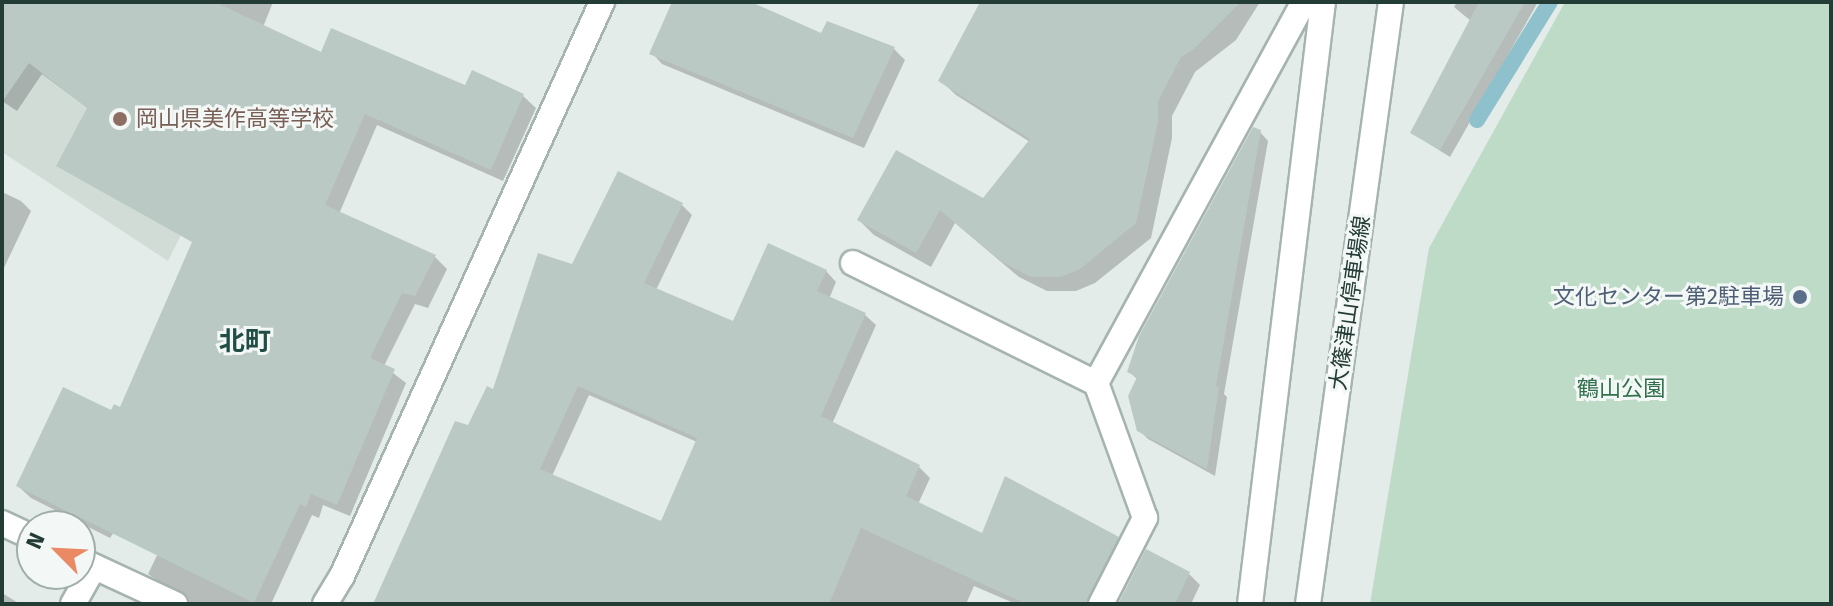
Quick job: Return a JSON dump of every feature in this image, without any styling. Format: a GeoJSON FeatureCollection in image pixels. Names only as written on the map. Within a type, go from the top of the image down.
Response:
{"type":"FeatureCollection","features":[{"type":"Feature","properties":{"kind":"street"},"geometry":{"type":"LineString","coordinates":[[325,604],[342,576],[602,2]]}},
{"type":"Feature","properties":{"kind":"street"},"geometry":{"type":"LineString","coordinates":[[1096,383],[1304,2]]}},
{"type":"Feature","properties":{"kind":"street"},"geometry":{"type":"LineString","coordinates":[[1250,604],[1323,2]]}},
{"type":"Feature","properties":{"kind":"street","name":"大篠津山停車場線"},"geometry":{"type":"LineString","coordinates":[[1308,604],[1391,2]]}},
{"type":"Feature","properties":{"kind":"street"},"geometry":{"type":"LineString","coordinates":[[853,263],[1096,383],[1145,518],[1101,604]]}},
{"type":"Feature","properties":{"kind":"street"},"geometry":{"type":"LineString","coordinates":[[96,567],[175,604]]}},
{"type":"Feature","properties":{"kind":"shaded area","name":"岡山県美作高等学校"},"geometry":{"type":"Polygon","coordinates":[[[2,2],[255,86],[168,261],[2,152],[2,2]]]}},
{"type":"Feature","properties":{"kind":"green space","name":"鶴山公園"},"geometry":{"type":"Polygon","coordinates":[[[1565,2],[1831,2],[1831,604],[1370,604],[1429,248],[1565,2]]]}},
{"type":"Feature","properties":{"kind":"building"},"geometry":{"type":"Polygon","coordinates":[[[2,2],[215,2],[321,52],[331,28],[465,85],[472,70],[524,94],[491,170],[365,114],[325,205],[436,255],[415,296],[402,293],[370,358],[395,369],[337,505],[311,494],[306,507],[300,504],[254,603],[96,525],[96,510],[65,510],[16,486],[63,387],[111,410],[114,404],[120,407],[192,242],[56,166],[87,108],[29,63],[2,102],[2,2]]]}},
{"type":"Feature","properties":{"kind":"building"},"geometry":{"type":"Polygon","coordinates":[[[672,2],[751,2],[821,33],[827,21],[895,47],[853,138],[649,54],[672,2]]]}},
{"type":"Feature","properties":{"kind":"building"},"geometry":{"type":"Polygon","coordinates":[[[980,2],[1241,2],[1195,48],[1181,57],[1158,101],[1158,122],[1136,223],[1080,269],[1060,277],[1031,277],[1002,262],[940,210],[916,253],[857,220],[896,150],[983,198],[1030,139],[938,81],[980,2]]]}},
{"type":"Feature","properties":{"kind":"building"},"geometry":{"type":"Polygon","coordinates":[[[1479,2],[1525,2],[1440,150],[1410,133],[1479,2]]]}},
{"type":"Feature","properties":{"kind":"building"},"geometry":{"type":"Polygon","coordinates":[[[1253,127],[1261,130],[1216,386],[1219,387],[1207,469],[1137,431],[1128,396],[1137,377],[1127,372],[1139,336],[1253,127]]]}},
{"type":"Feature","properties":{"kind":"building"},"geometry":{"type":"Polygon","coordinates":[[[618,171],[683,203],[644,283],[733,321],[768,243],[827,270],[817,291],[866,313],[821,416],[920,465],[906,496],[982,533],[1005,476],[1119,537],[1086,604],[1026,604],[861,528],[829,604],[373,604],[455,421],[468,425],[487,386],[493,389],[538,253],[572,264],[618,171]],[[578,386],[540,469],[661,521],[697,438],[578,386]]]}},
{"type":"Feature","properties":{"kind":"building"},"geometry":{"type":"Polygon","coordinates":[[[1146,549],[1190,572],[1175,604],[1118,604],[1146,549]]]}},
{"type":"Feature","properties":{"kind":"waterway"},"geometry":{"type":"LineString","coordinates":[[1477,120],[1550,2]]}},
{"type":"Feature","properties":{"kind":"place","name":"岡山県美作高等学校"},"geometry":{"type":"Point","coordinates":[120,119]}},
{"type":"Feature","properties":{"kind":"place","name":"文化センター第2駐車場"},"geometry":{"type":"Point","coordinates":[1800,297]}},
{"type":"Feature","properties":{"kind":"district","name":"北町"},"geometry":{"type":"Point","coordinates":[245,342]}}]}
